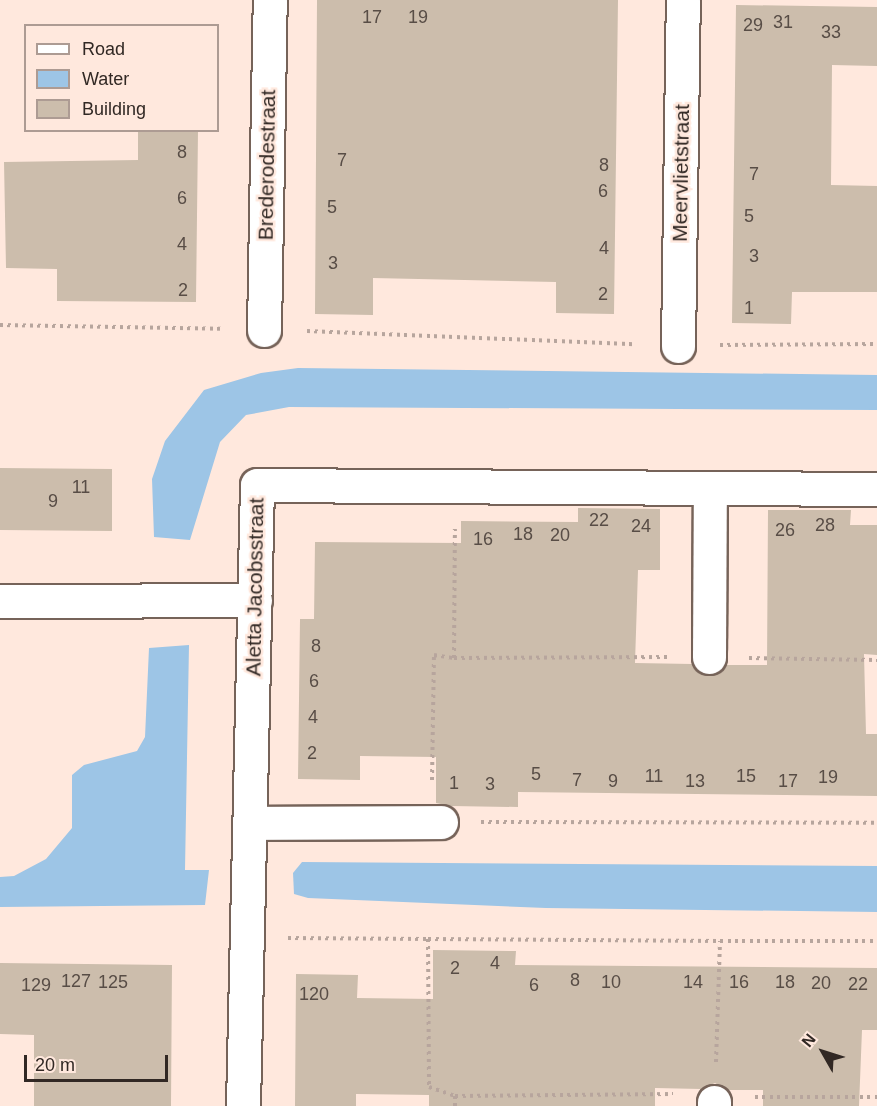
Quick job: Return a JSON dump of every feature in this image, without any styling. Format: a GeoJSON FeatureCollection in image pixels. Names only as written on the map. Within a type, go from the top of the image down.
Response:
{"type":"FeatureCollection","features":[{"type":"Feature","properties":{"kind":"street","name":"Brederodestraat"},"geometry":{"type":"LineString","coordinates":[[264,330],[270,0]]}},
{"type":"Feature","properties":{"kind":"street","name":"Meervlietstraat"},"geometry":{"type":"LineString","coordinates":[[678,346],[683,0]]}},
{"type":"Feature","properties":{"kind":"street","name":"Aletta Jacobsstraat"},"geometry":{"type":"LineString","coordinates":[[243,1106],[257,485],[877,489]]}},
{"type":"Feature","properties":{"kind":"street"},"geometry":{"type":"LineString","coordinates":[[709,657],[710,488]]}},
{"type":"Feature","properties":{"kind":"street"},"geometry":{"type":"LineString","coordinates":[[0,601],[255,600]]}},
{"type":"Feature","properties":{"kind":"street"},"geometry":{"type":"LineString","coordinates":[[250,822],[436,822]]}},
{"type":"Feature","properties":{"kind":"path"},"geometry":{"type":"LineString","coordinates":[[0,326],[264,330],[678,346],[877,344]]}},
{"type":"Feature","properties":{"kind":"path"},"geometry":{"type":"LineString","coordinates":[[456,486],[454,658],[434,655],[436,822],[877,824]]}},
{"type":"Feature","properties":{"kind":"path"},"geometry":{"type":"LineString","coordinates":[[247,938],[877,941]]}},
{"type":"Feature","properties":{"kind":"path"},"geometry":{"type":"LineString","coordinates":[[428,939],[429,1087],[455,1096],[681,1094],[714,1104],[758,1097],[877,1097]]}},
{"type":"Feature","properties":{"kind":"path"},"geometry":{"type":"LineString","coordinates":[[714,1104],[720,941]]}},
{"type":"Feature","properties":{"kind":"path"},"geometry":{"type":"LineString","coordinates":[[455,1096],[455,1106]]}},
{"type":"Feature","properties":{"kind":"water"},"geometry":{"type":"Polygon","coordinates":[[[298,368],[877,375],[877,410],[289,407],[246,415],[220,442],[190,540],[154,537],[152,479],[165,441],[204,390],[261,373],[298,368]]]}},
{"type":"Feature","properties":{"kind":"water"},"geometry":{"type":"Polygon","coordinates":[[[189,645],[185,870],[209,870],[205,905],[0,907],[0,877],[14,876],[46,859],[72,828],[72,775],[84,765],[137,751],[145,737],[149,648],[189,645]]]}},
{"type":"Feature","properties":{"kind":"water"},"geometry":{"type":"Polygon","coordinates":[[[302,862],[877,866],[877,912],[546,908],[308,898],[294,894],[293,873],[302,862]]]}},
{"type":"Feature","properties":{"kind":"building"},"geometry":{"type":"Polygon","coordinates":[[[317,0],[618,0],[614,314],[556,313],[556,282],[373,278],[373,315],[315,314],[317,0]]]}},
{"type":"Feature","properties":{"kind":"building"},"geometry":{"type":"Polygon","coordinates":[[[736,5],[877,7],[877,66],[832,65],[831,185],[877,186],[877,292],[792,292],[791,324],[732,323],[736,5]]]}},
{"type":"Feature","properties":{"kind":"building"},"geometry":{"type":"Polygon","coordinates":[[[138,132],[198,132],[196,302],[57,301],[57,269],[6,268],[4,162],[138,160],[138,132]]]}},
{"type":"Feature","properties":{"kind":"building"},"geometry":{"type":"Polygon","coordinates":[[[0,468],[112,469],[112,531],[0,530],[0,468]]]}},
{"type":"Feature","properties":{"kind":"building"},"geometry":{"type":"Polygon","coordinates":[[[578,508],[660,509],[660,570],[638,570],[635,663],[692,664],[699,673],[708,676],[719,673],[726,665],[767,665],[768,510],[851,510],[850,525],[877,525],[877,655],[864,654],[866,734],[877,734],[877,796],[518,792],[518,807],[451,806],[436,803],[436,757],[360,756],[360,780],[298,779],[300,619],[314,619],[315,542],[461,543],[461,521],[578,522],[578,508]]]}},
{"type":"Feature","properties":{"kind":"building"},"geometry":{"type":"Polygon","coordinates":[[[433,950],[516,951],[515,965],[877,968],[877,1030],[862,1030],[859,1106],[763,1106],[763,1090],[727,1090],[715,1083],[701,1089],[655,1088],[655,1106],[429,1106],[429,1095],[356,1094],[356,1106],[295,1106],[296,974],[358,975],[357,998],[433,999],[433,950]]]}},
{"type":"Feature","properties":{"kind":"building"},"geometry":{"type":"Polygon","coordinates":[[[0,963],[172,965],[171,1106],[34,1106],[34,1035],[0,1034],[0,963]]]}}]}
